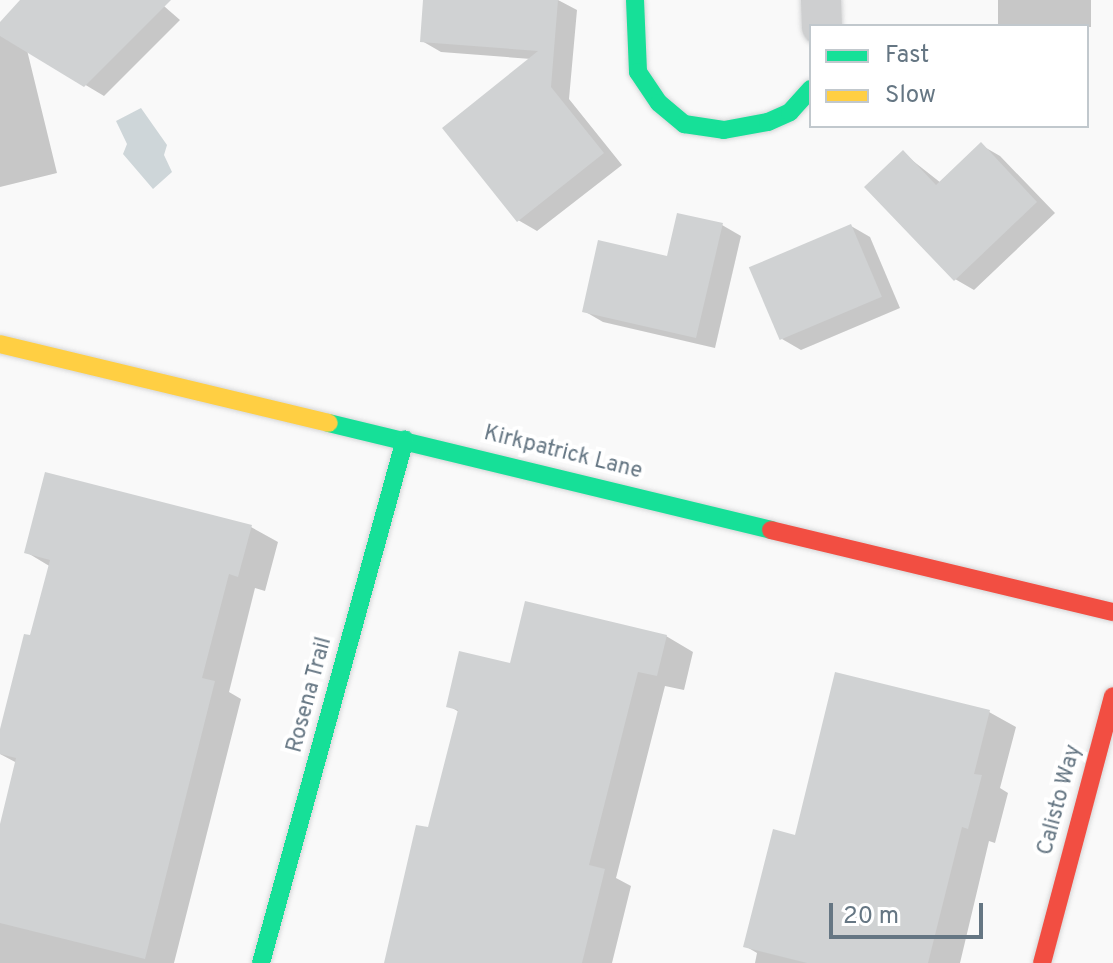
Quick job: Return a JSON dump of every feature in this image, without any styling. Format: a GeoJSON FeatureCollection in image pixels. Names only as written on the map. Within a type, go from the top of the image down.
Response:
{"type":"FeatureCollection","features":[{"type":"Feature","properties":{"kind":"street"},"geometry":{"type":"LineString","coordinates":[[635,0],[638,72],[659,103],[684,124],[724,130],[768,122],[790,112],[809,91]]}},
{"type":"Feature","properties":{"kind":"street"},"geometry":{"type":"LineString","coordinates":[[821,0],[822,24]]}},
{"type":"Feature","properties":{"kind":"street","name":"Kirkpatrick Lane"},"geometry":{"type":"LineString","coordinates":[[0,344],[405,439],[1113,612]]}},
{"type":"Feature","properties":{"kind":"street","name":"Rosena Trail"},"geometry":{"type":"LineString","coordinates":[[261,963],[405,439]]}},
{"type":"Feature","properties":{"kind":"street","name":"Calisto Way"},"geometry":{"type":"LineString","coordinates":[[1042,963],[1113,696]]}},
{"type":"Feature","properties":{"kind":"shaded area"},"geometry":{"type":"Polygon","coordinates":[[[141,108],[167,145],[164,155],[172,172],[153,189],[123,154],[127,144],[116,121],[141,108]]]}},
{"type":"Feature","properties":{"kind":"building"},"geometry":{"type":"Polygon","coordinates":[[[20,0],[171,0],[84,87],[0,36],[0,22],[20,0]]]}},
{"type":"Feature","properties":{"kind":"building"},"geometry":{"type":"Polygon","coordinates":[[[423,0],[558,0],[551,87],[604,153],[517,222],[442,128],[538,51],[420,42],[423,0]]]}},
{"type":"Feature","properties":{"kind":"building"},"geometry":{"type":"Polygon","coordinates":[[[981,142],[1037,202],[954,281],[864,187],[903,150],[936,185],[981,142]]]}},
{"type":"Feature","properties":{"kind":"building"},"geometry":{"type":"Polygon","coordinates":[[[677,213],[723,223],[696,338],[582,312],[598,240],[667,256],[677,213]]]}},
{"type":"Feature","properties":{"kind":"building"},"geometry":{"type":"Polygon","coordinates":[[[851,224],[882,297],[780,340],[749,267],[851,224]]]}},
{"type":"Feature","properties":{"kind":"building"},"geometry":{"type":"Polygon","coordinates":[[[45,472],[252,525],[238,577],[229,574],[202,678],[215,681],[145,959],[0,923],[0,824],[16,758],[0,754],[0,729],[24,634],[30,635],[50,560],[24,553],[45,472]]]}},
{"type":"Feature","properties":{"kind":"building"},"geometry":{"type":"Polygon","coordinates":[[[525,601],[667,635],[657,676],[638,672],[589,865],[605,869],[582,963],[384,963],[416,825],[428,827],[458,710],[446,707],[459,651],[510,663],[525,601]]]}},
{"type":"Feature","properties":{"kind":"building"},"geometry":{"type":"Polygon","coordinates":[[[835,672],[990,710],[974,774],[982,775],[968,829],[962,827],[928,963],[807,963],[743,947],[773,829],[795,835],[835,672]]]}},
{"type":"Feature","properties":{"kind":"traffic: fast"},"geometry":{"type":"LineString","coordinates":[[635,0],[638,72],[659,103],[684,124],[724,130],[768,122],[790,112],[809,91]]}},
{"type":"Feature","properties":{"kind":"traffic: fast"},"geometry":{"type":"LineString","coordinates":[[329,423],[771,530]]}},
{"type":"Feature","properties":{"kind":"traffic: fast"},"geometry":{"type":"LineString","coordinates":[[261,963],[405,439]]}},
{"type":"Feature","properties":{"kind":"traffic: slow"},"geometry":{"type":"LineString","coordinates":[[0,344],[329,423]]}},
{"type":"Feature","properties":{"kind":"traffic: jam"},"geometry":{"type":"LineString","coordinates":[[771,530],[1113,612]]}},
{"type":"Feature","properties":{"kind":"traffic: jam"},"geometry":{"type":"LineString","coordinates":[[1042,963],[1113,696]]}}]}
